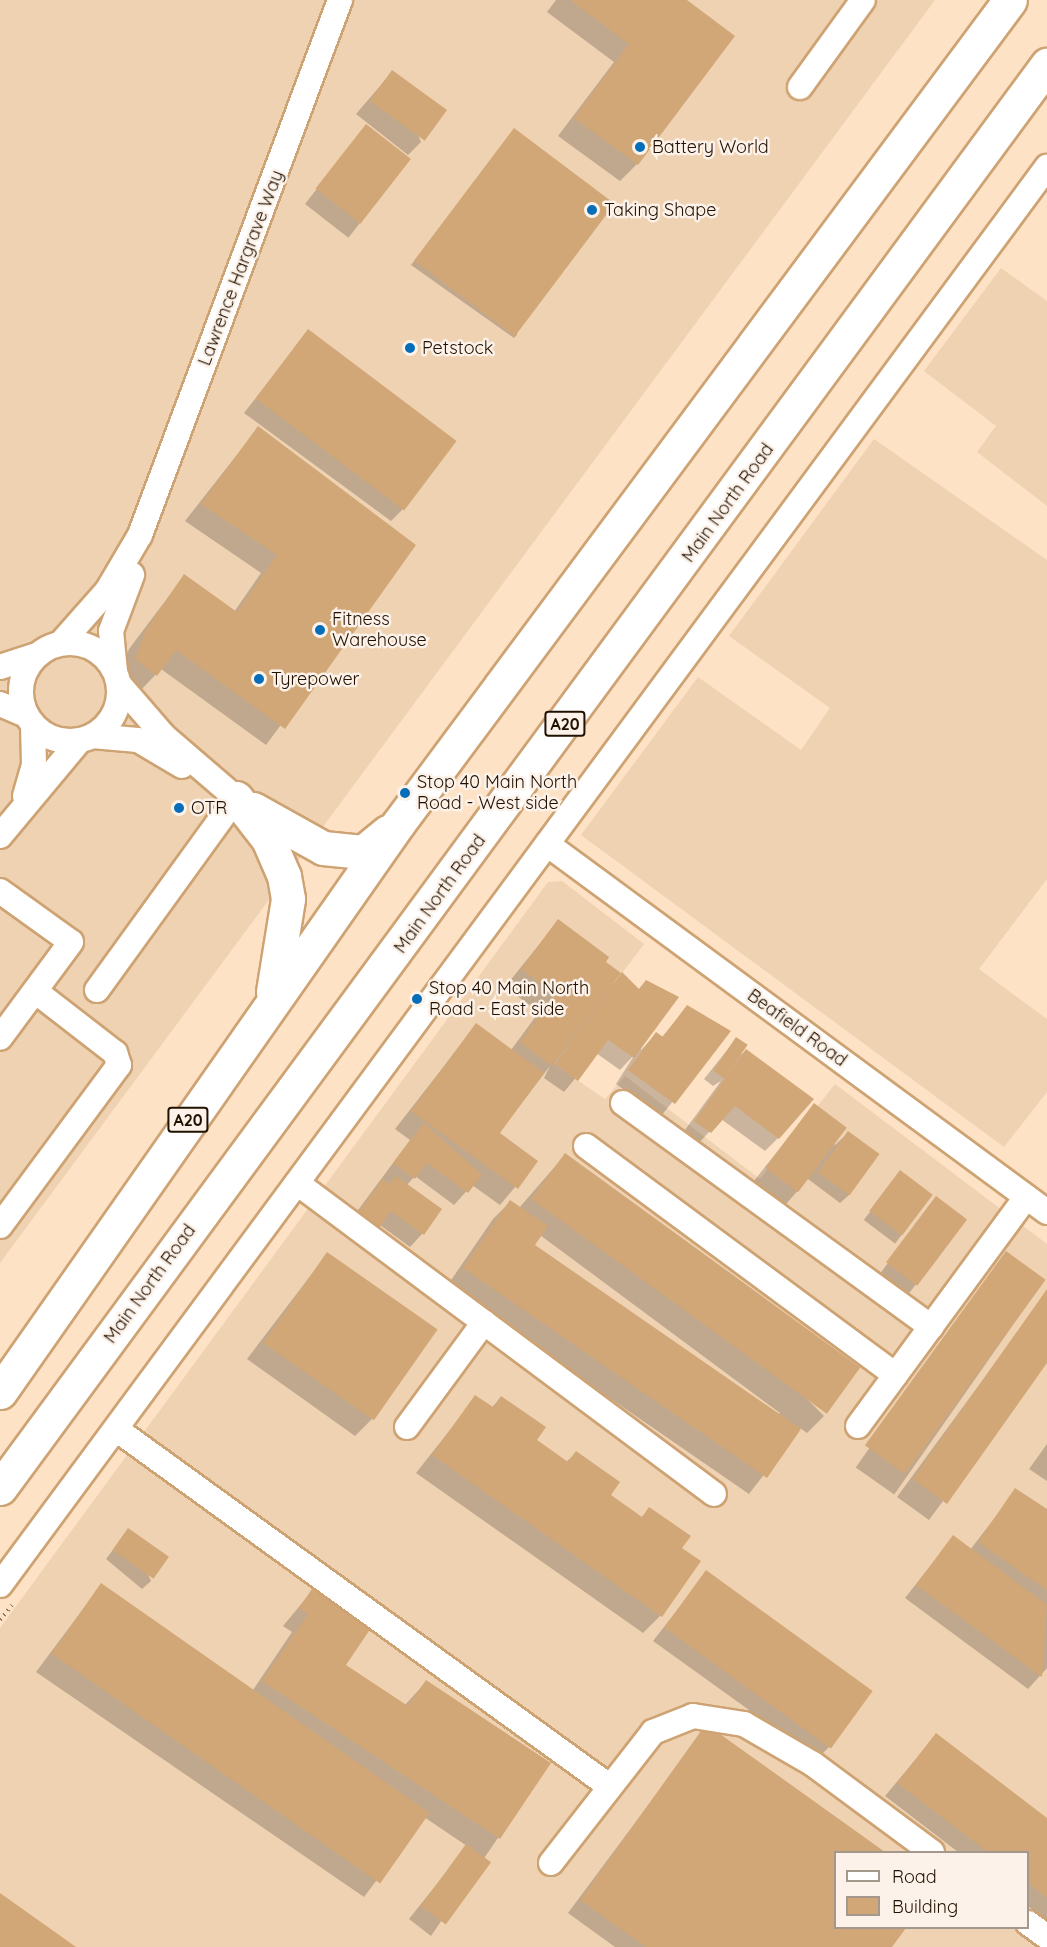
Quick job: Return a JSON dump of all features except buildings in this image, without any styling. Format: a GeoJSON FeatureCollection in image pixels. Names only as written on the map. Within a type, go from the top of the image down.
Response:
{"type":"FeatureCollection","features":[{"type":"Feature","properties":{"kind":"highway","name":"A20"},"geometry":{"type":"LineString","coordinates":[[0,1392],[398,824],[1010,0]]}},
{"type":"Feature","properties":{"kind":"highway","name":"Main North Road"},"geometry":{"type":"LineString","coordinates":[[0,1488],[1047,65]]}},
{"type":"Feature","properties":{"kind":"highway"},"geometry":{"type":"LineString","coordinates":[[231,794],[323,848],[363,852],[398,824]]}},
{"type":"Feature","properties":{"kind":"highway"},"geometry":{"type":"LineString","coordinates":[[231,794],[278,858],[288,899],[271,1003]]}},
{"type":"Feature","properties":{"kind":"street","name":"Lawrence Hargrave Way"},"geometry":{"type":"LineString","coordinates":[[60,643],[107,591],[140,535],[340,0]]}},
{"type":"Feature","properties":{"kind":"street"},"geometry":{"type":"LineString","coordinates":[[800,87],[863,0]]}},
{"type":"Feature","properties":{"kind":"street"},"geometry":{"type":"LineString","coordinates":[[0,1585],[1047,167]]}},
{"type":"Feature","properties":{"kind":"street","name":"Lawrence Hargrave Way"},"geometry":{"type":"LineString","coordinates":[[117,678],[111,631],[133,573],[140,535]]}},
{"type":"Feature","properties":{"kind":"street"},"geometry":{"type":"LineString","coordinates":[[0,667],[36,655],[60,643],[87,646],[117,678],[164,736],[231,794]]}},
{"type":"Feature","properties":{"kind":"street"},"geometry":{"type":"LineString","coordinates":[[21,813],[34,765],[22,677],[36,655]]}},
{"type":"Feature","properties":{"kind":"street"},"geometry":{"type":"LineString","coordinates":[[0,836],[86,738],[111,719],[117,678]]}},
{"type":"Feature","properties":{"kind":"street"},"geometry":{"type":"LineString","coordinates":[[0,704],[29,720],[54,739],[138,740],[231,794]]}},
{"type":"Feature","properties":{"kind":"street"},"geometry":{"type":"LineString","coordinates":[[97,990],[231,794]]}},
{"type":"Feature","properties":{"kind":"street","name":"Beafield Road"},"geometry":{"type":"LineString","coordinates":[[547,844],[1047,1212]]}},
{"type":"Feature","properties":{"kind":"street"},"geometry":{"type":"LineString","coordinates":[[0,891],[71,942],[0,1038]]}},
{"type":"Feature","properties":{"kind":"street"},"geometry":{"type":"LineString","coordinates":[[0,1226],[119,1065],[115,1053],[35,991]]}},
{"type":"Feature","properties":{"kind":"street"},"geometry":{"type":"LineString","coordinates":[[623,1103],[931,1327]]}},
{"type":"Feature","properties":{"kind":"street"},"geometry":{"type":"LineString","coordinates":[[586,1146],[895,1375]]}},
{"type":"Feature","properties":{"kind":"street"},"geometry":{"type":"LineString","coordinates":[[297,1183],[714,1494]]}},
{"type":"Feature","properties":{"kind":"street"},"geometry":{"type":"LineString","coordinates":[[858,1426],[1026,1197]]}},
{"type":"Feature","properties":{"kind":"street"},"geometry":{"type":"LineString","coordinates":[[407,1427],[484,1322]]}},
{"type":"Feature","properties":{"kind":"street"},"geometry":{"type":"LineString","coordinates":[[116,1429],[609,1786]]}},
{"type":"Feature","properties":{"kind":"street"},"geometry":{"type":"LineString","coordinates":[[551,1863],[653,1732],[693,1716],[744,1724],[813,1764],[932,1851]]}},
{"type":"Feature","properties":{"kind":"street"},"geometry":{"type":"LineString","coordinates":[[1029,1924],[1047,1937]]}},
{"type":"Feature","properties":{"kind":"shaded area"},"geometry":{"type":"Polygon","coordinates":[[[0,0],[935,0],[0,1263],[0,0]]]}},
{"type":"Feature","properties":{"kind":"shaded area"},"geometry":{"type":"Polygon","coordinates":[[[1001,268],[1047,301],[1047,506],[977,452],[996,426],[924,371],[1001,268]]]}},
{"type":"Feature","properties":{"kind":"shaded area"},"geometry":{"type":"Polygon","coordinates":[[[874,439],[1047,560],[1047,879],[979,969],[1047,1019],[1047,1092],[1004,1147],[581,835],[698,677],[801,750],[830,708],[729,636],[874,439]]]}},
{"type":"Feature","properties":{"kind":"shaded area"},"geometry":{"type":"Polygon","coordinates":[[[562,881],[644,944],[554,1064],[605,1099],[625,1076],[760,1179],[835,1084],[1047,1244],[1047,1947],[0,1947],[0,1628],[548,882],[562,881]]]}},
{"type":"Feature","properties":{"kind":"place","name":"Battery World"},"geometry":{"type":"Point","coordinates":[640,147]}},
{"type":"Feature","properties":{"kind":"place","name":"Taking Shape"},"geometry":{"type":"Point","coordinates":[592,210]}},
{"type":"Feature","properties":{"kind":"place","name":"Petstock"},"geometry":{"type":"Point","coordinates":[410,348]}},
{"type":"Feature","properties":{"kind":"place","name":"Fitness Warehouse"},"geometry":{"type":"Point","coordinates":[320,630]}},
{"type":"Feature","properties":{"kind":"place","name":"Tyrepower"},"geometry":{"type":"Point","coordinates":[259,679]}},
{"type":"Feature","properties":{"kind":"place","name":"Stop 40 Main North Road - West side"},"geometry":{"type":"Point","coordinates":[405,793]}},
{"type":"Feature","properties":{"kind":"place","name":"OTR"},"geometry":{"type":"Point","coordinates":[179,808]}},
{"type":"Feature","properties":{"kind":"place","name":"Stop 40 Main North Road - East side"},"geometry":{"type":"Point","coordinates":[417,999]}}]}
